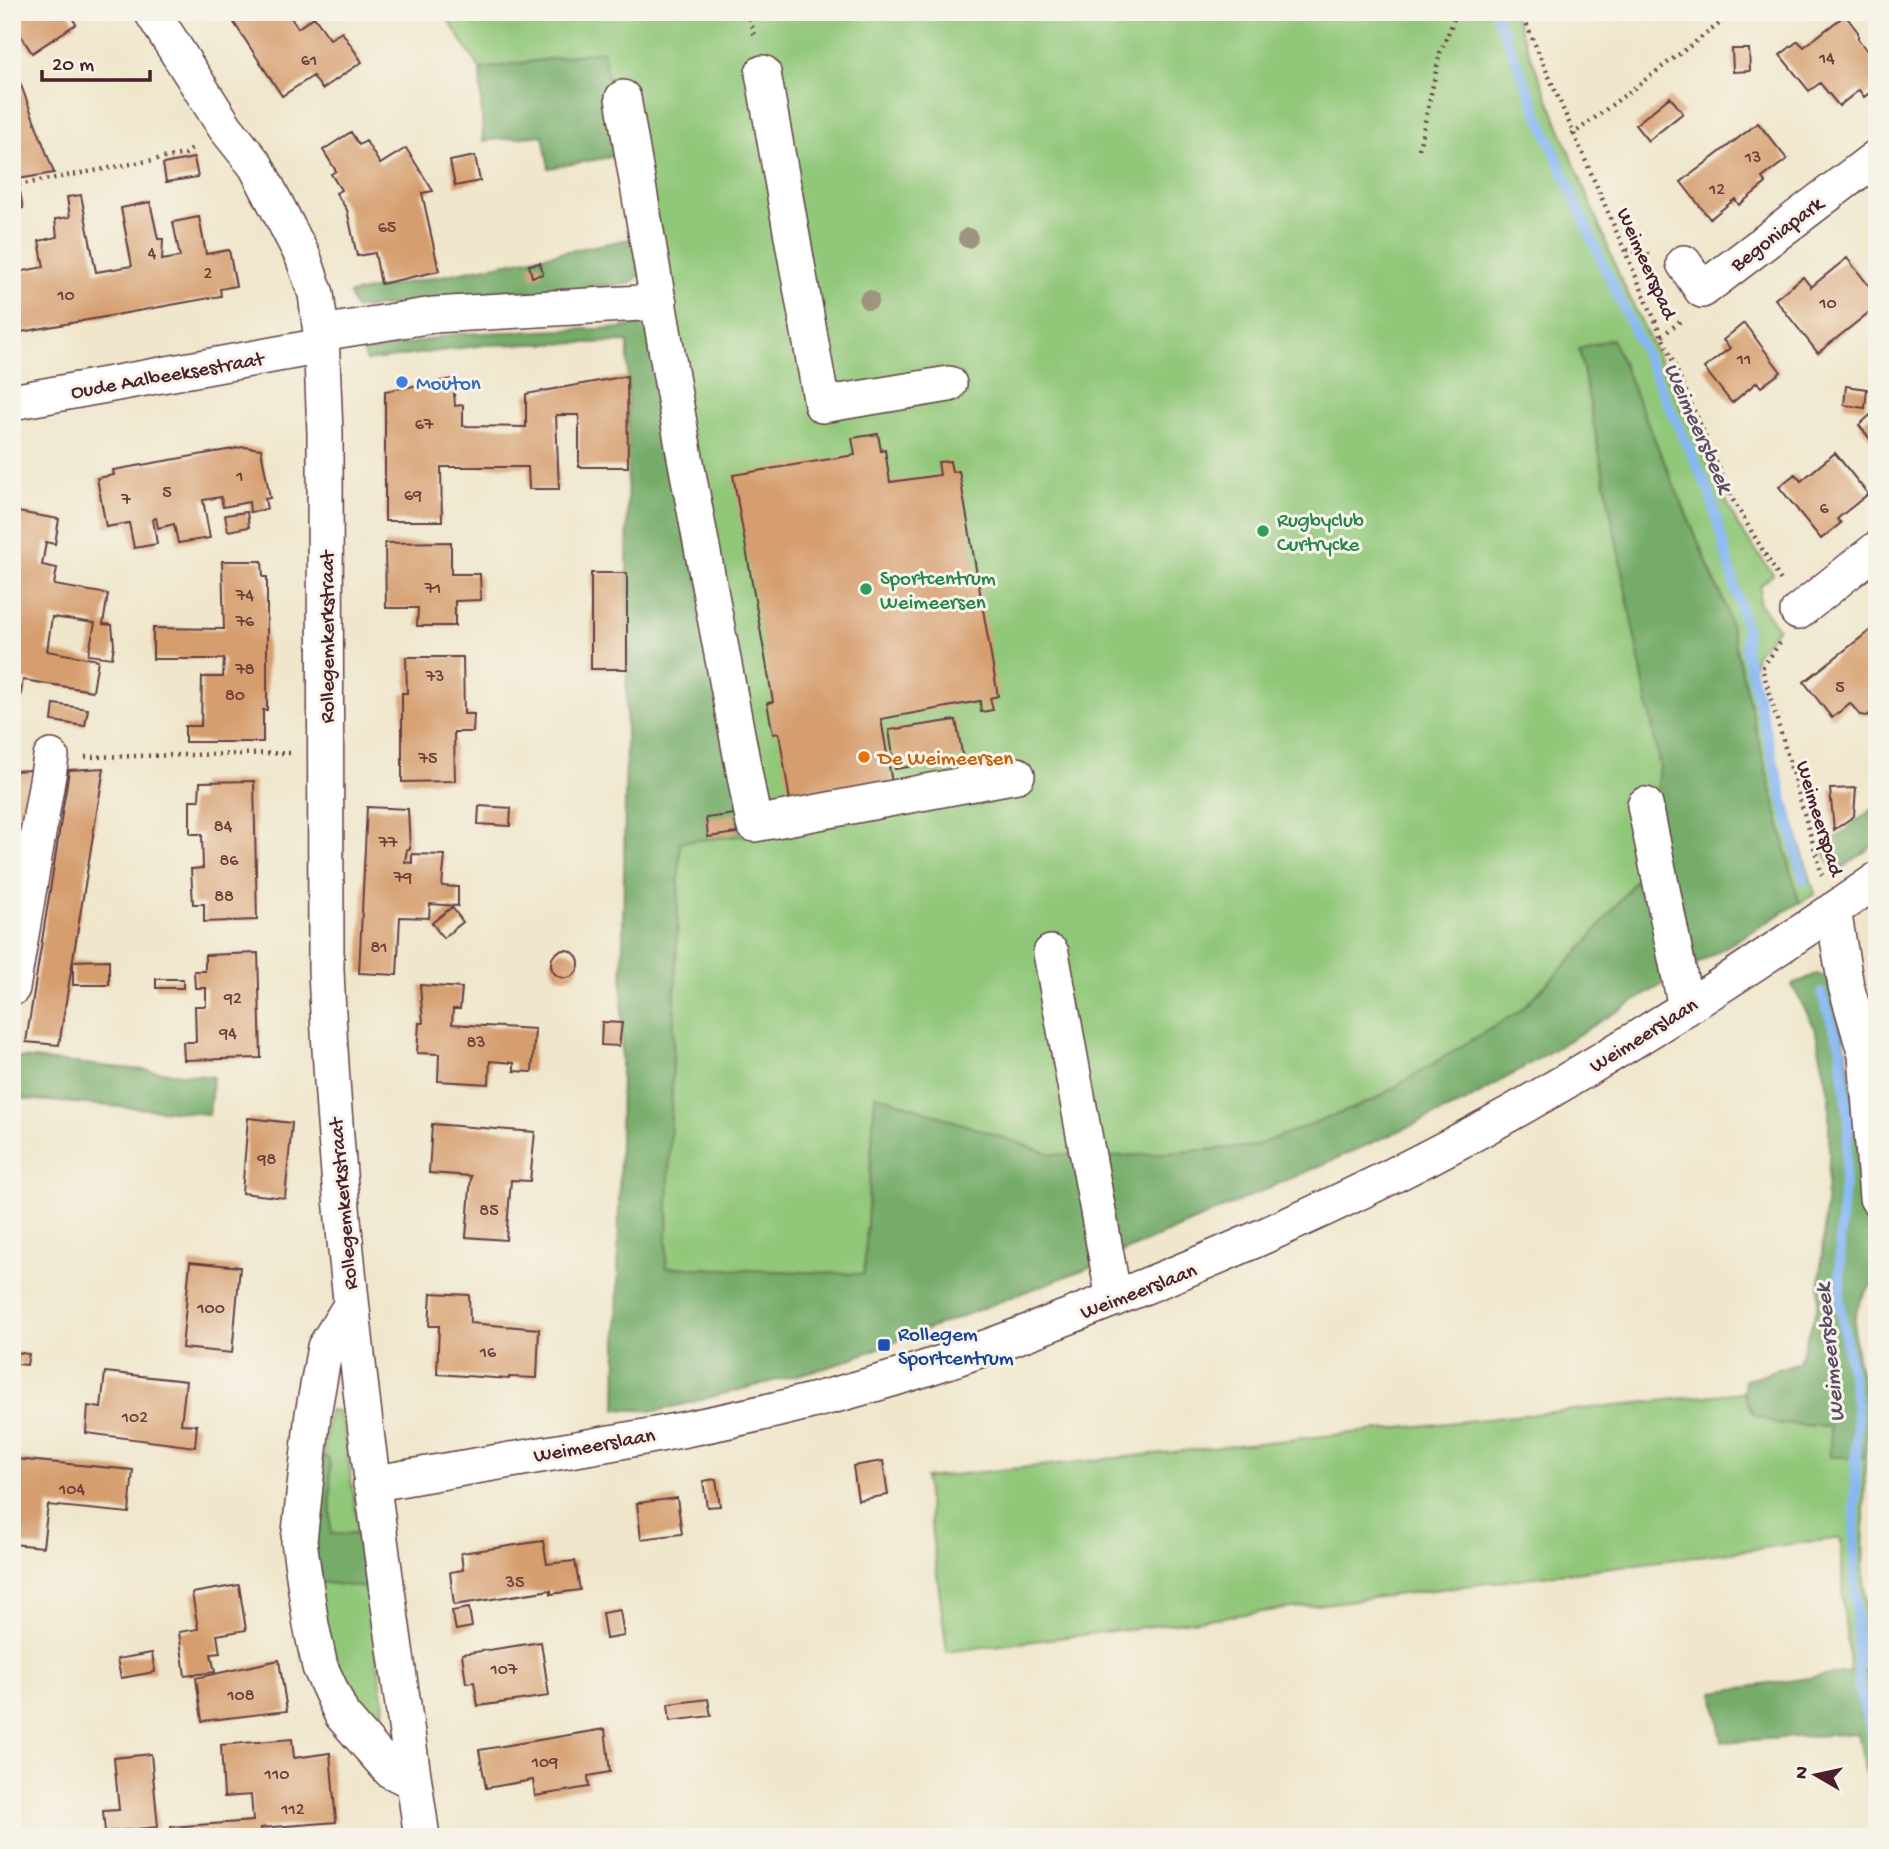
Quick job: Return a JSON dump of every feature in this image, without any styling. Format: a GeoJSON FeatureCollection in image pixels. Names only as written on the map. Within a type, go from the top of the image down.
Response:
{"type":"FeatureCollection","features":[{"type":"Feature","properties":{"kind":"street","name":"Rollegemkerkstraat"},"geometry":{"type":"LineString","coordinates":[[152,12],[225,127],[256,166],[303,257],[316,294],[322,340],[330,1052],[350,1307],[371,1484],[422,1837]]}},
{"type":"Feature","properties":{"kind":"street"},"geometry":{"type":"LineString","coordinates":[[763,73],[821,405],[949,384]]}},
{"type":"Feature","properties":{"kind":"street"},"geometry":{"type":"LineString","coordinates":[[624,99],[754,824],[1017,775]]}},
{"type":"Feature","properties":{"kind":"street","name":"Begoniapark"},"geometry":{"type":"LineString","coordinates":[[1684,263],[1702,290],[1877,157]]}},
{"type":"Feature","properties":{"kind":"street","name":"Oude Aalbeeksestraat"},"geometry":{"type":"LineString","coordinates":[[12,402],[433,315],[659,302]]}},
{"type":"Feature","properties":{"kind":"street"},"geometry":{"type":"LineString","coordinates":[[1798,612],[1877,549]]}},
{"type":"Feature","properties":{"kind":"street"},"geometry":{"type":"LineString","coordinates":[[12,988],[51,757]]}},
{"type":"Feature","properties":{"kind":"street"},"geometry":{"type":"LineString","coordinates":[[1645,806],[1685,1008]]}},
{"type":"Feature","properties":{"kind":"street","name":"Weimeerslaan"},"geometry":{"type":"LineString","coordinates":[[371,1484],[725,1422],[862,1388],[976,1354],[1206,1263],[1378,1182],[1549,1092],[1685,1008],[1877,880]]}},
{"type":"Feature","properties":{"kind":"street"},"geometry":{"type":"LineString","coordinates":[[1833,911],[1846,986],[1866,1055],[1877,1198]]}},
{"type":"Feature","properties":{"kind":"street"},"geometry":{"type":"LineString","coordinates":[[1051,953],[1114,1299]]}},
{"type":"Feature","properties":{"kind":"street","name":"Rollegemkerkstraat"},"geometry":{"type":"LineString","coordinates":[[350,1307],[325,1347],[304,1484],[301,1553],[320,1667],[342,1715],[390,1770],[414,1782]]}},
{"type":"Feature","properties":{"kind":"path"},"geometry":{"type":"LineString","coordinates":[[1419,149],[1440,53],[1457,12]]}},
{"type":"Feature","properties":{"kind":"path","name":"Weimeerspad"},"geometry":{"type":"LineString","coordinates":[[1521,12],[1572,135],[1626,250],[1733,500],[1798,612],[1762,668],[1799,804],[1833,911]]}},
{"type":"Feature","properties":{"kind":"path"},"geometry":{"type":"LineString","coordinates":[[1572,135],[1735,12]]}},
{"type":"Feature","properties":{"kind":"path"},"geometry":{"type":"LineString","coordinates":[[12,186],[185,154],[225,127]]}},
{"type":"Feature","properties":{"kind":"path"},"geometry":{"type":"LineString","coordinates":[[51,757],[326,752]]}},
{"type":"Feature","properties":{"kind":"green space"},"geometry":{"type":"Polygon","coordinates":[[[443,12],[1513,12],[1620,277],[1738,526],[1773,574],[1761,585],[1759,603],[1778,628],[1756,654],[1753,669],[1787,801],[1815,894],[1799,903],[1724,602],[1612,340],[1579,348],[1660,767],[1650,853],[1638,877],[1585,945],[1521,1010],[1372,1101],[1255,1146],[1113,1157],[1051,1154],[875,1094],[864,1275],[666,1267],[680,842],[748,835],[672,449],[603,52],[480,69],[443,12]]]}},
{"type":"Feature","properties":{"kind":"green space"},"geometry":{"type":"Polygon","coordinates":[[[603,51],[622,155],[549,168],[543,135],[483,141],[480,69],[603,51]]]}},
{"type":"Feature","properties":{"kind":"green space"},"geometry":{"type":"Polygon","coordinates":[[[635,238],[639,276],[629,284],[355,309],[349,294],[635,238]]]}},
{"type":"Feature","properties":{"kind":"green space"},"geometry":{"type":"Polygon","coordinates":[[[647,325],[749,835],[680,842],[666,1267],[864,1274],[875,1094],[1051,1154],[1113,1157],[1255,1146],[1372,1101],[1521,1010],[1585,945],[1638,877],[1650,853],[1660,767],[1579,348],[1612,339],[1726,608],[1799,903],[1467,1101],[1080,1271],[832,1366],[657,1411],[616,1409],[627,669],[628,342],[484,345],[366,361],[364,353],[455,334],[621,328],[647,325]]]}},
{"type":"Feature","properties":{"kind":"green space"},"geometry":{"type":"Polygon","coordinates":[[[1877,805],[1877,843],[1835,873],[1822,849],[1877,805]]]}},
{"type":"Feature","properties":{"kind":"green space"},"geometry":{"type":"Polygon","coordinates":[[[1816,974],[1835,980],[1877,1251],[1877,1281],[1865,1293],[1858,1307],[1854,1337],[1868,1409],[1865,1457],[1830,1457],[1830,1427],[1775,1423],[1754,1415],[1743,1393],[1745,1380],[1799,1362],[1818,1305],[1829,1164],[1829,1094],[1815,1028],[1792,985],[1816,974]]]}},
{"type":"Feature","properties":{"kind":"green space"},"geometry":{"type":"Polygon","coordinates":[[[12,1057],[213,1077],[209,1114],[12,1098],[12,1057]]]}},
{"type":"Feature","properties":{"kind":"green space"},"geometry":{"type":"Polygon","coordinates":[[[1743,1392],[1754,1415],[1775,1423],[1830,1427],[1830,1457],[1865,1457],[1863,1563],[1870,1669],[1851,1672],[1843,1605],[1841,1538],[947,1652],[925,1478],[1743,1392]]]}},
{"type":"Feature","properties":{"kind":"green space"},"geometry":{"type":"Polygon","coordinates":[[[329,1410],[338,1411],[343,1423],[359,1533],[331,1534],[330,1469],[323,1456],[329,1410]]]}},
{"type":"Feature","properties":{"kind":"green space"},"geometry":{"type":"Polygon","coordinates":[[[323,1456],[329,1459],[331,1534],[359,1533],[368,1588],[311,1581],[323,1456]]]}},
{"type":"Feature","properties":{"kind":"green space"},"geometry":{"type":"Polygon","coordinates":[[[311,1581],[368,1588],[384,1706],[382,1716],[374,1724],[362,1724],[353,1711],[311,1581]]]}},
{"type":"Feature","properties":{"kind":"green space"},"geometry":{"type":"Polygon","coordinates":[[[1870,1669],[1877,1690],[1877,1833],[1858,1733],[1722,1742],[1713,1692],[1870,1669]]]}},
{"type":"Feature","properties":{"kind":"building"},"geometry":{"type":"Polygon","coordinates":[[[12,12],[68,12],[76,24],[32,53],[12,22],[12,12]]]}},
{"type":"Feature","properties":{"kind":"building"},"geometry":{"type":"Polygon","coordinates":[[[227,12],[287,12],[298,28],[314,17],[330,39],[342,32],[362,62],[322,89],[313,76],[282,96],[227,12]]]}},
{"type":"Feature","properties":{"kind":"building"},"geometry":{"type":"Polygon","coordinates":[[[1845,15],[1858,32],[1858,39],[1874,60],[1877,58],[1877,87],[1864,97],[1859,90],[1839,106],[1820,83],[1809,91],[1780,55],[1798,41],[1804,47],[1845,15]]]}},
{"type":"Feature","properties":{"kind":"building"},"geometry":{"type":"Polygon","coordinates":[[[1732,49],[1749,49],[1750,71],[1733,72],[1732,49]]]}},
{"type":"Feature","properties":{"kind":"building"},"geometry":{"type":"Polygon","coordinates":[[[19,80],[54,173],[12,180],[12,83],[19,80]]]}},
{"type":"Feature","properties":{"kind":"building"},"geometry":{"type":"Polygon","coordinates":[[[1670,97],[1683,113],[1648,141],[1635,125],[1670,97]]]}},
{"type":"Feature","properties":{"kind":"building"},"geometry":{"type":"Polygon","coordinates":[[[1758,123],[1787,159],[1762,178],[1766,183],[1739,205],[1735,199],[1710,219],[1681,182],[1758,123]]]}},
{"type":"Feature","properties":{"kind":"building"},"geometry":{"type":"Polygon","coordinates":[[[351,132],[359,145],[366,141],[380,164],[406,148],[433,191],[422,193],[439,271],[381,284],[375,253],[357,256],[347,210],[336,193],[341,190],[331,174],[336,171],[323,150],[351,132]]]}},
{"type":"Feature","properties":{"kind":"building"},"geometry":{"type":"Polygon","coordinates":[[[475,156],[480,181],[455,186],[450,161],[475,156]]]}},
{"type":"Feature","properties":{"kind":"building"},"geometry":{"type":"Polygon","coordinates":[[[194,158],[198,177],[166,182],[163,164],[194,158]]]}},
{"type":"Feature","properties":{"kind":"building"},"geometry":{"type":"Polygon","coordinates":[[[20,192],[23,208],[12,210],[12,194],[20,192]]]}},
{"type":"Feature","properties":{"kind":"building"},"geometry":{"type":"Polygon","coordinates":[[[81,195],[96,272],[132,266],[121,208],[150,202],[158,239],[163,239],[162,260],[180,257],[173,222],[199,217],[206,254],[229,250],[236,286],[220,289],[221,296],[21,332],[20,327],[12,328],[12,273],[44,267],[39,241],[57,237],[55,219],[70,217],[67,197],[81,195]]]}},
{"type":"Feature","properties":{"kind":"building"},"geometry":{"type":"Polygon","coordinates":[[[1847,258],[1877,296],[1877,306],[1818,353],[1775,299],[1803,277],[1811,287],[1847,258]]]}},
{"type":"Feature","properties":{"kind":"building"},"geometry":{"type":"Polygon","coordinates":[[[540,263],[543,274],[532,277],[529,265],[540,263]]]}},
{"type":"Feature","properties":{"kind":"building"},"geometry":{"type":"Polygon","coordinates":[[[1744,323],[1781,372],[1761,387],[1757,382],[1732,403],[1704,368],[1730,348],[1723,340],[1744,323]]]}},
{"type":"Feature","properties":{"kind":"building"},"geometry":{"type":"Polygon","coordinates":[[[627,376],[628,467],[579,467],[579,415],[556,415],[559,489],[529,489],[528,467],[441,467],[442,521],[385,521],[385,391],[453,379],[455,406],[463,405],[463,426],[526,427],[526,394],[627,376]]]}},
{"type":"Feature","properties":{"kind":"building"},"geometry":{"type":"Polygon","coordinates":[[[1846,386],[1867,389],[1865,408],[1844,405],[1846,386]]]}},
{"type":"Feature","properties":{"kind":"building"},"geometry":{"type":"Polygon","coordinates":[[[1877,409],[1877,448],[1859,425],[1877,409]]]}},
{"type":"Feature","properties":{"kind":"building","name":"Sportcentrum Weimeersen"},"geometry":{"type":"Polygon","coordinates":[[[878,434],[881,451],[885,450],[890,482],[940,475],[938,462],[950,461],[952,472],[959,471],[998,696],[990,698],[993,710],[981,712],[980,701],[881,719],[892,783],[790,801],[779,733],[773,734],[767,703],[773,702],[733,475],[855,455],[852,438],[878,434]]]}},
{"type":"Feature","properties":{"kind":"building"},"geometry":{"type":"Polygon","coordinates":[[[244,447],[261,449],[270,498],[265,499],[267,509],[250,512],[249,502],[223,507],[221,497],[203,500],[210,538],[178,543],[174,524],[158,528],[156,518],[153,519],[157,544],[134,548],[129,523],[106,527],[97,478],[114,475],[113,470],[244,447]]]}},
{"type":"Feature","properties":{"kind":"building"},"geometry":{"type":"Polygon","coordinates":[[[1835,453],[1868,494],[1837,519],[1841,523],[1821,539],[1779,487],[1795,474],[1801,481],[1835,453]]]}},
{"type":"Feature","properties":{"kind":"building"},"geometry":{"type":"Polygon","coordinates":[[[12,511],[59,519],[55,544],[46,542],[42,565],[57,568],[54,585],[108,594],[103,624],[112,625],[114,645],[112,658],[88,655],[95,623],[52,617],[47,651],[98,660],[93,691],[23,680],[14,741],[12,511]]]}},
{"type":"Feature","properties":{"kind":"building"},"geometry":{"type":"Polygon","coordinates":[[[247,512],[249,527],[228,531],[225,515],[247,512]]]}},
{"type":"Feature","properties":{"kind":"building"},"geometry":{"type":"Polygon","coordinates":[[[451,542],[451,574],[480,574],[481,600],[455,601],[455,626],[417,626],[418,608],[386,608],[385,543],[451,542]]]}},
{"type":"Feature","properties":{"kind":"building"},"geometry":{"type":"Polygon","coordinates":[[[222,561],[262,561],[263,577],[267,577],[267,710],[263,710],[263,742],[185,742],[185,726],[201,726],[202,677],[223,677],[224,659],[153,659],[153,628],[224,629],[222,561]]]}},
{"type":"Feature","properties":{"kind":"building"},"geometry":{"type":"Polygon","coordinates":[[[591,573],[627,573],[627,669],[591,669],[591,573]]]}},
{"type":"Feature","properties":{"kind":"building"},"geometry":{"type":"Polygon","coordinates":[[[1877,625],[1877,708],[1867,716],[1860,715],[1850,703],[1832,718],[1804,682],[1877,625]]]}},
{"type":"Feature","properties":{"kind":"building"},"geometry":{"type":"Polygon","coordinates":[[[406,657],[463,657],[464,714],[474,714],[473,732],[454,732],[455,781],[402,782],[402,693],[407,693],[406,657]]]}},
{"type":"Feature","properties":{"kind":"building"},"geometry":{"type":"Polygon","coordinates":[[[54,704],[88,709],[85,726],[52,721],[54,704]]]}},
{"type":"Feature","properties":{"kind":"building"},"geometry":{"type":"Polygon","coordinates":[[[956,720],[963,758],[895,769],[889,730],[956,720]]]}},
{"type":"Feature","properties":{"kind":"building"},"geometry":{"type":"Polygon","coordinates":[[[104,768],[59,1045],[26,1042],[69,770],[104,768]]]}},
{"type":"Feature","properties":{"kind":"building"},"geometry":{"type":"Polygon","coordinates":[[[32,770],[14,880],[12,880],[12,771],[32,770]]]}},
{"type":"Feature","properties":{"kind":"building"},"geometry":{"type":"Polygon","coordinates":[[[254,781],[257,920],[204,922],[204,904],[193,904],[191,869],[203,868],[202,834],[190,834],[190,800],[199,800],[200,782],[254,781]]]}},
{"type":"Feature","properties":{"kind":"building"},"geometry":{"type":"Polygon","coordinates":[[[1856,788],[1854,816],[1834,830],[1830,789],[1856,788]]]}},
{"type":"Feature","properties":{"kind":"building"},"geometry":{"type":"Polygon","coordinates":[[[479,806],[511,808],[510,826],[478,824],[479,806]]]}},
{"type":"Feature","properties":{"kind":"building"},"geometry":{"type":"Polygon","coordinates":[[[367,807],[408,809],[410,849],[407,849],[405,862],[412,863],[412,854],[445,855],[442,886],[458,887],[458,906],[430,904],[429,918],[400,917],[397,975],[359,973],[367,807]]]}},
{"type":"Feature","properties":{"kind":"building"},"geometry":{"type":"Polygon","coordinates":[[[735,814],[737,833],[708,837],[706,818],[735,814]]]}},
{"type":"Feature","properties":{"kind":"building"},"geometry":{"type":"Polygon","coordinates":[[[452,907],[463,922],[443,938],[432,923],[452,907]]]}},
{"type":"Feature","properties":{"kind":"building"},"geometry":{"type":"Polygon","coordinates":[[[565,950],[575,954],[579,964],[575,974],[565,978],[555,974],[551,964],[555,954],[565,950]]]}},
{"type":"Feature","properties":{"kind":"building"},"geometry":{"type":"Polygon","coordinates":[[[258,953],[261,1058],[184,1060],[183,1042],[196,1042],[195,1006],[206,1006],[206,988],[195,988],[194,971],[205,971],[205,955],[258,953]]]}},
{"type":"Feature","properties":{"kind":"building"},"geometry":{"type":"Polygon","coordinates":[[[109,960],[109,985],[73,985],[73,961],[109,960]]]}},
{"type":"Feature","properties":{"kind":"building"},"geometry":{"type":"Polygon","coordinates":[[[156,979],[183,979],[183,988],[156,988],[156,979]]]}},
{"type":"Feature","properties":{"kind":"building"},"geometry":{"type":"Polygon","coordinates":[[[420,985],[462,988],[460,1009],[453,1009],[452,1024],[535,1029],[532,1072],[514,1071],[514,1063],[490,1061],[489,1084],[438,1081],[439,1054],[417,1053],[419,1023],[423,1023],[420,985]]]}},
{"type":"Feature","properties":{"kind":"building"},"geometry":{"type":"Polygon","coordinates":[[[602,1022],[622,1023],[619,1046],[601,1045],[602,1022]]]}},
{"type":"Feature","properties":{"kind":"building"},"geometry":{"type":"Polygon","coordinates":[[[248,1118],[292,1123],[285,1198],[242,1193],[248,1118]]]}},
{"type":"Feature","properties":{"kind":"building"},"geometry":{"type":"Polygon","coordinates":[[[432,1124],[535,1132],[530,1181],[511,1180],[506,1240],[466,1237],[471,1176],[429,1173],[432,1124]]]}},
{"type":"Feature","properties":{"kind":"building"},"geometry":{"type":"Polygon","coordinates":[[[190,1262],[240,1267],[232,1353],[182,1348],[190,1262]]]}},
{"type":"Feature","properties":{"kind":"building"},"geometry":{"type":"Polygon","coordinates":[[[431,1293],[469,1295],[470,1323],[539,1329],[537,1378],[509,1379],[437,1374],[439,1326],[429,1326],[431,1293]]]}},
{"type":"Feature","properties":{"kind":"building"},"geometry":{"type":"Polygon","coordinates":[[[14,1352],[29,1354],[27,1365],[15,1364],[12,1370],[14,1352]]]}},
{"type":"Feature","properties":{"kind":"building"},"geometry":{"type":"Polygon","coordinates":[[[105,1372],[186,1381],[181,1424],[197,1425],[195,1447],[86,1433],[88,1406],[101,1408],[105,1372]]]}},
{"type":"Feature","properties":{"kind":"building"},"geometry":{"type":"Polygon","coordinates":[[[15,1459],[133,1470],[129,1513],[48,1505],[43,1547],[12,1544],[12,1464],[15,1464],[15,1459]]]}},
{"type":"Feature","properties":{"kind":"building"},"geometry":{"type":"Polygon","coordinates":[[[883,1461],[888,1495],[858,1500],[853,1466],[883,1461]]]}},
{"type":"Feature","properties":{"kind":"building"},"geometry":{"type":"Polygon","coordinates":[[[716,1479],[720,1506],[707,1507],[703,1481],[716,1479]]]}},
{"type":"Feature","properties":{"kind":"building"},"geometry":{"type":"Polygon","coordinates":[[[677,1498],[682,1534],[641,1539],[637,1503],[677,1498]]]}},
{"type":"Feature","properties":{"kind":"building"},"geometry":{"type":"Polygon","coordinates":[[[543,1541],[547,1564],[575,1561],[580,1590],[551,1594],[551,1590],[454,1605],[450,1572],[463,1570],[461,1553],[543,1541]]]}},
{"type":"Feature","properties":{"kind":"building"},"geometry":{"type":"Polygon","coordinates":[[[239,1585],[246,1630],[217,1635],[220,1653],[211,1654],[215,1672],[185,1676],[179,1632],[198,1629],[192,1593],[239,1585]]]}},
{"type":"Feature","properties":{"kind":"building"},"geometry":{"type":"Polygon","coordinates":[[[469,1608],[472,1627],[456,1630],[452,1611],[469,1608]]]}},
{"type":"Feature","properties":{"kind":"building"},"geometry":{"type":"Polygon","coordinates":[[[620,1610],[624,1636],[606,1639],[602,1613],[620,1610]]]}},
{"type":"Feature","properties":{"kind":"building"},"geometry":{"type":"Polygon","coordinates":[[[541,1642],[549,1696],[478,1706],[474,1682],[466,1683],[462,1654],[541,1642]]]}},
{"type":"Feature","properties":{"kind":"building"},"geometry":{"type":"Polygon","coordinates":[[[152,1653],[155,1672],[121,1678],[117,1659],[152,1653]]]}},
{"type":"Feature","properties":{"kind":"building"},"geometry":{"type":"Polygon","coordinates":[[[279,1660],[287,1711],[202,1721],[196,1678],[279,1660]]]}},
{"type":"Feature","properties":{"kind":"building"},"geometry":{"type":"Polygon","coordinates":[[[708,1699],[711,1716],[670,1721],[668,1704],[708,1699]]]}},
{"type":"Feature","properties":{"kind":"building"},"geometry":{"type":"Polygon","coordinates":[[[605,1729],[610,1772],[588,1776],[589,1787],[535,1796],[533,1780],[486,1788],[479,1750],[605,1729]]]}},
{"type":"Feature","properties":{"kind":"building"},"geometry":{"type":"Polygon","coordinates":[[[292,1739],[294,1758],[330,1753],[336,1822],[261,1828],[262,1837],[172,1837],[171,1827],[253,1821],[251,1795],[224,1797],[221,1745],[292,1739]]]}},
{"type":"Feature","properties":{"kind":"building"},"geometry":{"type":"Polygon","coordinates":[[[151,1754],[158,1827],[105,1832],[103,1811],[119,1810],[114,1758],[151,1754]]]}},
{"type":"Feature","properties":{"kind":"waterway","name":"Weimeersbeek"},"geometry":{"type":"LineString","coordinates":[[1495,12],[1593,242],[1710,494],[1746,629],[1745,649],[1804,880]]}},
{"type":"Feature","properties":{"kind":"waterway","name":"Weimeersbeek"},"geometry":{"type":"LineString","coordinates":[[1821,993],[1840,1044],[1849,1122],[1840,1233],[1840,1304],[1857,1408],[1854,1556],[1859,1689],[1877,1753]]}},
{"type":"Feature","properties":{"kind":"place","name":"Mouton"},"geometry":{"type":"Point","coordinates":[402,382]}},
{"type":"Feature","properties":{"kind":"place","name":"Rugbyclub Curtrycke"},"geometry":{"type":"Point","coordinates":[1263,531]}},
{"type":"Feature","properties":{"kind":"place","name":"Sportcentrum Weimeersen"},"geometry":{"type":"Point","coordinates":[866,589]}},
{"type":"Feature","properties":{"kind":"place","name":"De Weimeersen"},"geometry":{"type":"Point","coordinates":[864,757]}},
{"type":"Feature","properties":{"kind":"place","name":"Rollegem Sportcentrum"},"geometry":{"type":"Point","coordinates":[884,1345]}}]}
